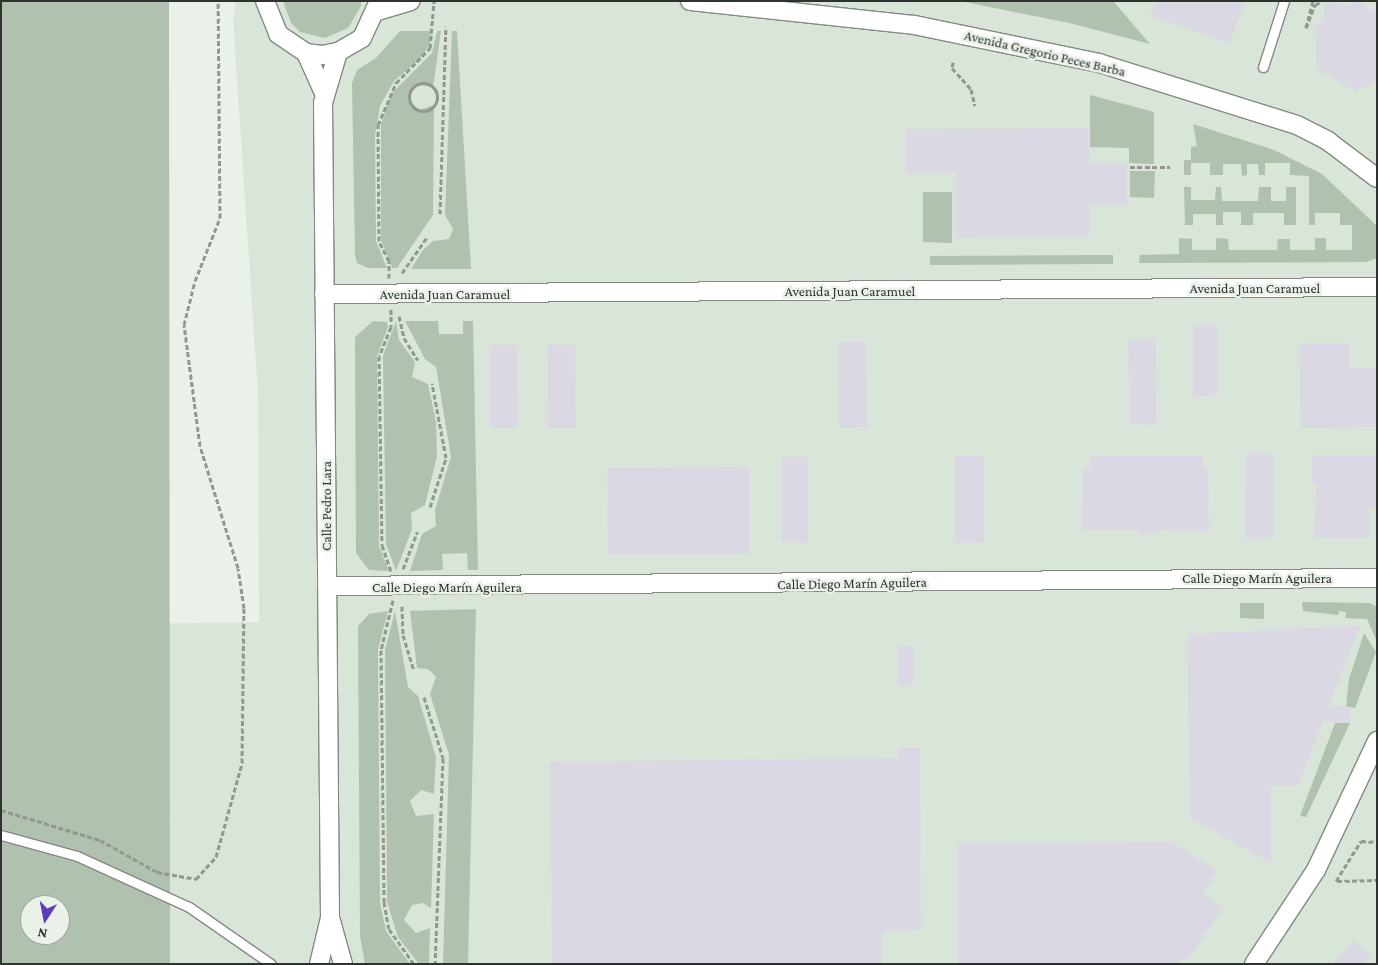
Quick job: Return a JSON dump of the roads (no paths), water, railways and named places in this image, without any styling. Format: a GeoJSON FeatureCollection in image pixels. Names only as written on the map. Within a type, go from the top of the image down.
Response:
{"type":"FeatureCollection","features":[{"type":"Feature","properties":{"kind":"street"},"geometry":{"type":"LineString","coordinates":[[266,1],[278,34],[306,53],[338,52],[362,38],[378,6],[411,1]]}},
{"type":"Feature","properties":{"kind":"street","name":"Avenida Gregorio Peces Barba"},"geometry":{"type":"LineString","coordinates":[[690,1],[904,24],[1091,61],[1290,122],[1328,141],[1377,178]]}},
{"type":"Feature","properties":{"kind":"street","name":"Calle Pedro Lara"},"geometry":{"type":"LineString","coordinates":[[320,964],[330,918],[326,586],[324,93],[338,52]]}},
{"type":"Feature","properties":{"kind":"street","name":"Calle Pedro Lara"},"geometry":{"type":"LineString","coordinates":[[306,53],[324,93]]}},
{"type":"Feature","properties":{"kind":"street","name":"Avenida Juan Caramuel"},"geometry":{"type":"LineString","coordinates":[[324,294],[390,296],[1377,287]]}},
{"type":"Feature","properties":{"kind":"street","name":"Calle Diego Marín Aguilera"},"geometry":{"type":"LineString","coordinates":[[326,586],[397,581],[1377,578]]}},
{"type":"Feature","properties":{"kind":"street"},"geometry":{"type":"LineString","coordinates":[[1254,964],[1316,870],[1377,740]]}},
{"type":"Feature","properties":{"kind":"street","name":"Calle Pedro Lara"},"geometry":{"type":"LineString","coordinates":[[330,918],[343,964]]}},
{"type":"Feature","properties":{"kind":"lane"},"geometry":{"type":"LineString","coordinates":[[1263,67],[1284,1]]}},
{"type":"Feature","properties":{"kind":"lane"},"geometry":{"type":"LineString","coordinates":[[1,835],[77,856],[189,907],[270,964]]}}]}
